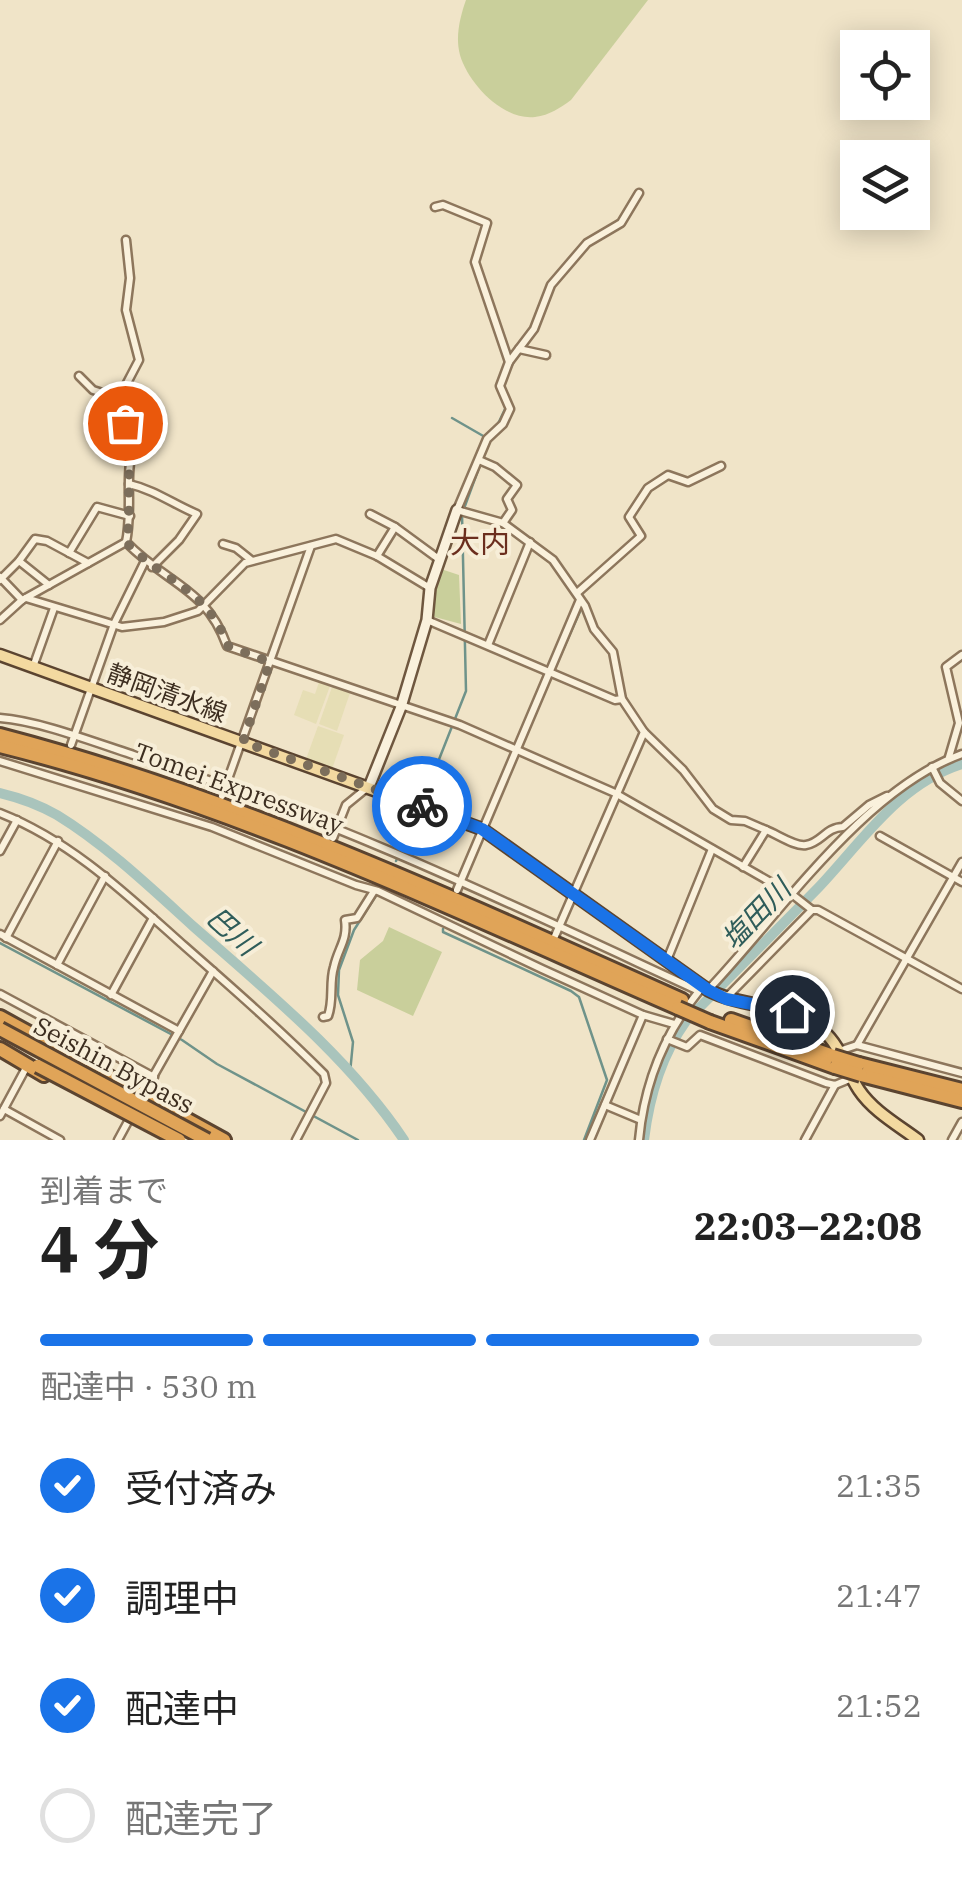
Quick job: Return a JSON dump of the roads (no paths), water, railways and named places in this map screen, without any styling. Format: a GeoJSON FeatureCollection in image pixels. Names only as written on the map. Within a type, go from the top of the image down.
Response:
{"type":"FeatureCollection","features":[{"type":"Feature","properties":{"kind":"highway","name":"Tomei Expressway"},"geometry":{"type":"LineString","coordinates":[[0,735],[144,776],[272,821],[680,1004]]}},
{"type":"Feature","properties":{"kind":"highway","name":"Tomei Expressway"},"geometry":{"type":"LineString","coordinates":[[0,746],[140,786],[268,831],[713,1018],[836,1058],[857,1072],[962,1101]]}},
{"type":"Feature","properties":{"kind":"highway"},"geometry":{"type":"LineString","coordinates":[[2,1021],[217,1140]]}},
{"type":"Feature","properties":{"kind":"highway"},"geometry":{"type":"LineString","coordinates":[[2,1021],[224,1140]]}},
{"type":"Feature","properties":{"kind":"highway","name":"Seishin Bypass"},"geometry":{"type":"LineString","coordinates":[[2,1021],[207,1140]]}},
{"type":"Feature","properties":{"kind":"highway"},"geometry":{"type":"LineString","coordinates":[[2,1048],[171,1140]]}},
{"type":"Feature","properties":{"kind":"highway","name":"Seishin Bypass"},"geometry":{"type":"LineString","coordinates":[[2,1048],[191,1140]]}},
{"type":"Feature","properties":{"kind":"highway"},"geometry":{"type":"LineString","coordinates":[[32,1066],[179,1140]]}},
{"type":"Feature","properties":{"kind":"highway","name":"Tomei Expressway"},"geometry":{"type":"LineString","coordinates":[[857,1072],[962,1090]]}},
{"type":"Feature","properties":{"kind":"main road","name":"静岡清水線"},"geometry":{"type":"LineString","coordinates":[[0,655],[482,829],[703,989],[726,999],[792,1012],[808,1020],[832,1038],[836,1058]]}},
{"type":"Feature","properties":{"kind":"main road"},"geometry":{"type":"LineString","coordinates":[[857,1072],[874,1107],[918,1140]]}},
{"type":"Feature","properties":{"kind":"street"},"geometry":{"type":"LineString","coordinates":[[333,838],[346,805],[369,787],[400,707],[428,620],[430,588],[458,510],[487,438],[503,424],[510,409],[500,386],[509,362],[534,329],[550,285],[587,243],[622,223],[639,193]]}},
{"type":"Feature","properties":{"kind":"street"},"geometry":{"type":"LineString","coordinates":[[435,206],[443,205],[487,223],[475,262],[509,362]]}},
{"type":"Feature","properties":{"kind":"street"},"geometry":{"type":"LineString","coordinates":[[116,404],[138,360],[126,310],[130,278],[126,240]]}},
{"type":"Feature","properties":{"kind":"street"},"geometry":{"type":"LineString","coordinates":[[520,350],[546,355]]}},
{"type":"Feature","properties":{"kind":"street"},"geometry":{"type":"LineString","coordinates":[[79,376],[93,390],[112,396],[134,443],[126,542]]}},
{"type":"Feature","properties":{"kind":"street"},"geometry":{"type":"LineString","coordinates":[[479,460],[517,485],[507,499],[512,510],[503,524]]}},
{"type":"Feature","properties":{"kind":"street"},"geometry":{"type":"LineString","coordinates":[[459,885],[578,596],[641,536],[629,517],[648,488],[668,475],[688,482],[721,466]]}},
{"type":"Feature","properties":{"kind":"street"},"geometry":{"type":"LineString","coordinates":[[129,484],[152,489],[197,514],[179,540],[152,567]]}},
{"type":"Feature","properties":{"kind":"street"},"geometry":{"type":"LineString","coordinates":[[69,553],[98,507],[130,516]]}},
{"type":"Feature","properties":{"kind":"street"},"geometry":{"type":"LineString","coordinates":[[458,510],[503,524],[553,560],[578,596],[594,629],[613,652],[622,699],[644,732],[714,809],[731,820],[803,846],[832,827],[843,827],[869,805],[962,754]]}},
{"type":"Feature","properties":{"kind":"street"},"geometry":{"type":"LineString","coordinates":[[370,514],[440,560]]}},
{"type":"Feature","properties":{"kind":"street"},"geometry":{"type":"LineString","coordinates":[[377,556],[396,528]]}},
{"type":"Feature","properties":{"kind":"street"},"geometry":{"type":"LineString","coordinates":[[89,563],[35,538],[0,579],[24,599],[122,627],[164,622],[198,611],[251,560],[336,539],[377,556],[430,588]]}},
{"type":"Feature","properties":{"kind":"street"},"geometry":{"type":"LineString","coordinates":[[126,542],[144,561],[204,603],[218,621],[228,646],[449,721],[615,792],[793,895],[809,909],[818,910],[962,989]]}},
{"type":"Feature","properties":{"kind":"street"},"geometry":{"type":"LineString","coordinates":[[0,620],[24,599],[126,542]]}},
{"type":"Feature","properties":{"kind":"street"},"geometry":{"type":"LineString","coordinates":[[488,645],[530,542]]}},
{"type":"Feature","properties":{"kind":"street"},"geometry":{"type":"LineString","coordinates":[[223,544],[251,560]]}},
{"type":"Feature","properties":{"kind":"street"},"geometry":{"type":"LineString","coordinates":[[222,796],[311,546]]}},
{"type":"Feature","properties":{"kind":"street"},"geometry":{"type":"LineString","coordinates":[[19,561],[49,585]]}},
{"type":"Feature","properties":{"kind":"street"},"geometry":{"type":"LineString","coordinates":[[72,741],[114,624],[144,561]]}},
{"type":"Feature","properties":{"kind":"street"},"geometry":{"type":"LineString","coordinates":[[33,667],[54,608]]}},
{"type":"Feature","properties":{"kind":"street"},"geometry":{"type":"LineString","coordinates":[[428,620],[615,700],[622,699]]}},
{"type":"Feature","properties":{"kind":"street"},"geometry":{"type":"LineString","coordinates":[[949,758],[959,723],[946,668],[962,655]]}},
{"type":"Feature","properties":{"kind":"street"},"geometry":{"type":"LineString","coordinates":[[0,718],[226,785],[338,827],[459,885],[703,989]]}},
{"type":"Feature","properties":{"kind":"street"},"geometry":{"type":"LineString","coordinates":[[555,936],[644,732]]}},
{"type":"Feature","properties":{"kind":"street"},"geometry":{"type":"LineString","coordinates":[[0,761],[213,823],[444,920],[542,969],[674,1024]]}},
{"type":"Feature","properties":{"kind":"street"},"geometry":{"type":"LineString","coordinates":[[932,769],[940,783],[962,802]]}},
{"type":"Feature","properties":{"kind":"street"},"geometry":{"type":"LineString","coordinates":[[59,779],[62,770]]}},
{"type":"Feature","properties":{"kind":"street"},"geometry":{"type":"LineString","coordinates":[[639,1140],[656,1062],[674,1024],[862,821],[899,789]]}},
{"type":"Feature","properties":{"kind":"street"},"geometry":{"type":"LineString","coordinates":[[0,813],[58,841],[106,876],[324,1074],[326,1083],[296,1140]]}},
{"type":"Feature","properties":{"kind":"street"},"geometry":{"type":"LineString","coordinates":[[0,851],[17,820]]}},
{"type":"Feature","properties":{"kind":"street"},"geometry":{"type":"LineString","coordinates":[[744,867],[766,830]]}},
{"type":"Feature","properties":{"kind":"street"},"geometry":{"type":"LineString","coordinates":[[880,836],[962,882]]}},
{"type":"Feature","properties":{"kind":"street"},"geometry":{"type":"LineString","coordinates":[[58,841],[3,936],[179,1031]]}},
{"type":"Feature","properties":{"kind":"street"},"geometry":{"type":"LineString","coordinates":[[667,960],[712,850]]}},
{"type":"Feature","properties":{"kind":"street"},"geometry":{"type":"LineString","coordinates":[[320,871],[325,860]]}},
{"type":"Feature","properties":{"kind":"street"},"geometry":{"type":"LineString","coordinates":[[836,1058],[857,1044],[962,862]]}},
{"type":"Feature","properties":{"kind":"street"},"geometry":{"type":"LineString","coordinates":[[57,965],[106,876]]}},
{"type":"Feature","properties":{"kind":"street"},"geometry":{"type":"LineString","coordinates":[[324,1017],[332,1007],[334,965],[348,935],[345,920],[357,918],[378,892]]}},
{"type":"Feature","properties":{"kind":"street"},"geometry":{"type":"LineString","coordinates":[[726,999],[809,909]]}},
{"type":"Feature","properties":{"kind":"street"},"geometry":{"type":"LineString","coordinates":[[111,994],[153,918]]}},
{"type":"Feature","properties":{"kind":"street"},"geometry":{"type":"LineString","coordinates":[[542,969],[545,960]]}},
{"type":"Feature","properties":{"kind":"street"},"geometry":{"type":"LineString","coordinates":[[118,1140],[213,971]]}},
{"type":"Feature","properties":{"kind":"street"},"geometry":{"type":"LineString","coordinates":[[0,994],[154,1078]]}},
{"type":"Feature","properties":{"kind":"street"},"geometry":{"type":"LineString","coordinates":[[590,1140],[643,1014]]}},
{"type":"Feature","properties":{"kind":"street"},"geometry":{"type":"LineString","coordinates":[[667,1038],[686,1047],[700,1035],[706,1036],[835,1085]]}},
{"type":"Feature","properties":{"kind":"street"},"geometry":{"type":"LineString","coordinates":[[857,1044],[962,1073]]}},
{"type":"Feature","properties":{"kind":"street"},"geometry":{"type":"LineString","coordinates":[[32,1066],[2,1113],[60,1140]]}},
{"type":"Feature","properties":{"kind":"street"},"geometry":{"type":"LineString","coordinates":[[805,1140],[835,1085],[857,1072]]}},
{"type":"Feature","properties":{"kind":"street"},"geometry":{"type":"LineString","coordinates":[[604,1105],[641,1120]]}},
{"type":"Feature","properties":{"kind":"street"},"geometry":{"type":"LineString","coordinates":[[952,1140],[962,1122]]}},
{"type":"Feature","properties":{"kind":"waterway"},"geometry":{"type":"LineString","coordinates":[[497,426],[506,407],[498,389]]}},
{"type":"Feature","properties":{"kind":"waterway"},"geometry":{"type":"LineString","coordinates":[[452,418],[485,437]]}},
{"type":"Feature","properties":{"kind":"waterway"},"geometry":{"type":"LineString","coordinates":[[421,805],[466,691],[462,514],[480,465]]}},
{"type":"Feature","properties":{"kind":"waterway"},"geometry":{"type":"LineString","coordinates":[[554,670],[582,607]]}},
{"type":"Feature","properties":{"kind":"waterway"},"geometry":{"type":"LineString","coordinates":[[521,748],[551,677]]}},
{"type":"Feature","properties":{"kind":"waterway"},"geometry":{"type":"LineString","coordinates":[[499,799],[518,755]]}},
{"type":"Feature","properties":{"kind":"waterway","name":"塩田川"},"geometry":{"type":"LineString","coordinates":[[644,1140],[658,1078],[686,1021],[900,800],[939,773],[962,764]]}},
{"type":"Feature","properties":{"kind":"waterway","name":"巴川"},"geometry":{"type":"LineString","coordinates":[[0,793],[57,815],[128,868],[306,1027],[358,1081],[404,1140]]}},
{"type":"Feature","properties":{"kind":"waterway"},"geometry":{"type":"LineString","coordinates":[[396,861],[419,812]]}},
{"type":"Feature","properties":{"kind":"waterway"},"geometry":{"type":"LineString","coordinates":[[350,1073],[353,1042],[338,995],[339,970],[354,930],[382,886]]}},
{"type":"Feature","properties":{"kind":"waterway"},"geometry":{"type":"LineString","coordinates":[[443,929],[579,997],[607,1080],[584,1140]]}},
{"type":"Feature","properties":{"kind":"waterway"},"geometry":{"type":"LineString","coordinates":[[0,943],[358,1140]]}},
{"type":"Feature","properties":{"kind":"district","name":"大内"},"geometry":{"type":"Point","coordinates":[480,543]}}]}
